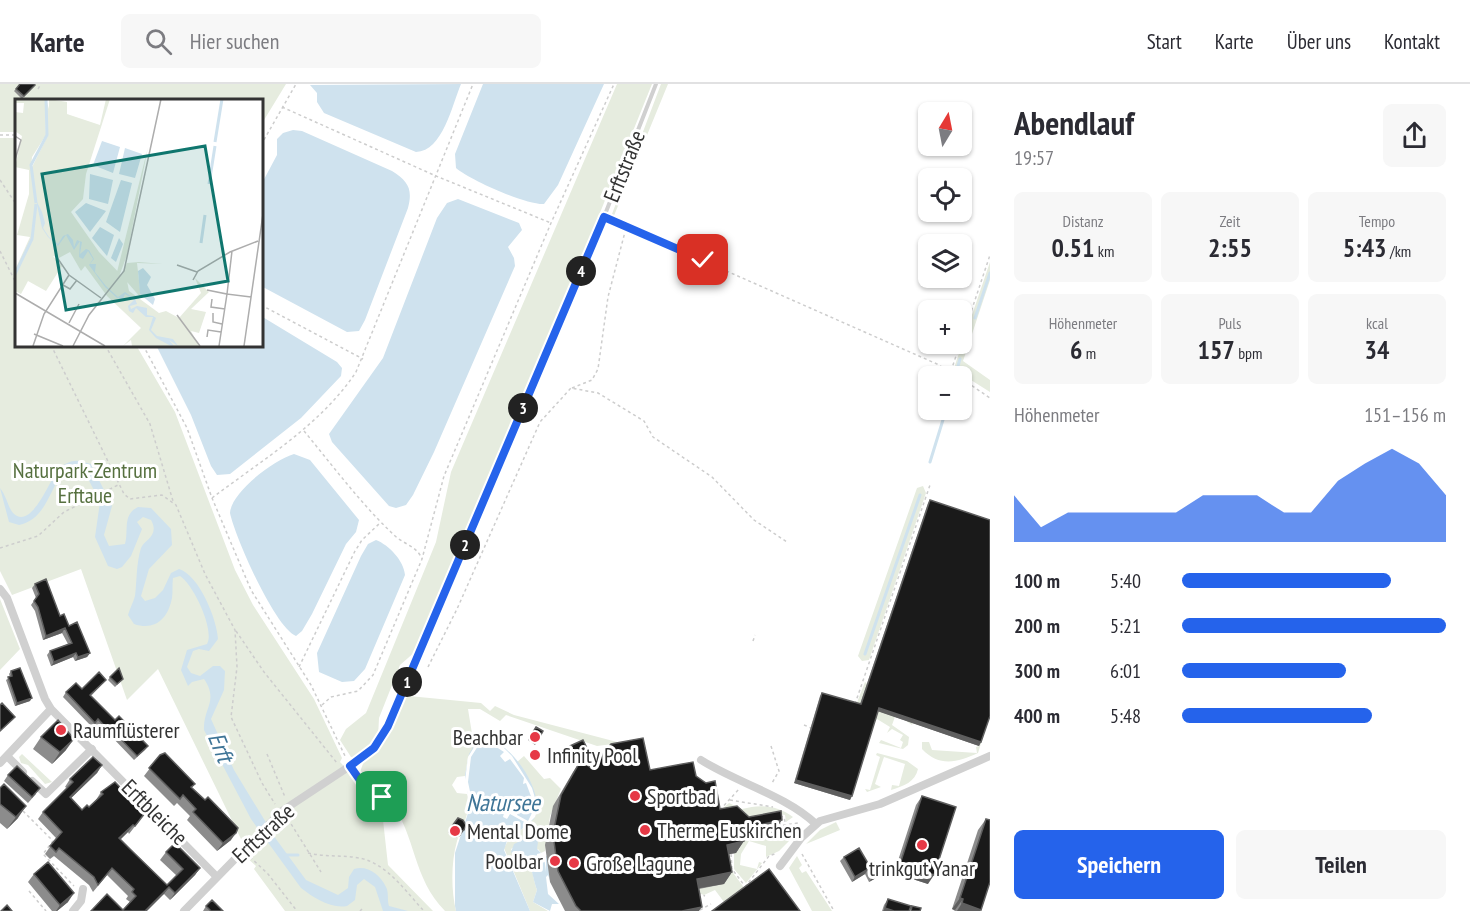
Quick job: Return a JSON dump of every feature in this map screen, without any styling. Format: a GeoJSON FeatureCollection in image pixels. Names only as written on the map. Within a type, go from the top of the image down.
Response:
{"type":"FeatureCollection","features":[{"type":"Feature","properties":{"kind":"street","name":"Erftbleiche"},"geometry":{"type":"LineString","coordinates":[[0,589],[7,598],[45,699],[51,709],[217,876]]}},
{"type":"Feature","properties":{"kind":"street"},"geometry":{"type":"LineString","coordinates":[[51,709],[3,760],[46,794],[92,749]]}},
{"type":"Feature","properties":{"kind":"street"},"geometry":{"type":"LineString","coordinates":[[780,866],[791,846],[826,818],[880,804],[990,756]]}},
{"type":"Feature","properties":{"kind":"street"},"geometry":{"type":"LineString","coordinates":[[701,760],[744,784],[797,809],[816,824]]}},
{"type":"Feature","properties":{"kind":"street","name":"Erftstraße"},"geometry":{"type":"LineString","coordinates":[[183,911],[280,813],[347,769]]}},
{"type":"Feature","properties":{"kind":"street"},"geometry":{"type":"LineString","coordinates":[[73,911],[83,892]]}},
{"type":"Feature","properties":{"kind":"lane","name":"Erftstraße"},"geometry":{"type":"LineString","coordinates":[[347,769],[374,748],[388,726],[604,217],[656,84]]}},
{"type":"Feature","properties":{"kind":"lane"},"geometry":{"type":"LineString","coordinates":[[347,769],[382,797]]}},
{"type":"Feature","properties":{"kind":"path"},"geometry":{"type":"LineString","coordinates":[[38,88],[41,84]]}},
{"type":"Feature","properties":{"kind":"path"},"geometry":{"type":"LineString","coordinates":[[262,142],[296,84]]}},
{"type":"Feature","properties":{"kind":"path"},"geometry":{"type":"LineString","coordinates":[[212,498],[304,430],[347,386],[363,359],[472,84]]}},
{"type":"Feature","properties":{"kind":"path"},"geometry":{"type":"LineString","coordinates":[[322,705],[331,697],[358,691],[373,675],[422,559],[444,476],[551,223],[614,84]]}},
{"type":"Feature","properties":{"kind":"path"},"geometry":{"type":"LineString","coordinates":[[282,107],[436,176],[551,223]]}},
{"type":"Feature","properties":{"kind":"path"},"geometry":{"type":"LineString","coordinates":[[0,180],[15,202]]}},
{"type":"Feature","properties":{"kind":"path"},"geometry":{"type":"LineString","coordinates":[[604,217],[937,366]]}},
{"type":"Feature","properties":{"kind":"path"},"geometry":{"type":"LineString","coordinates":[[428,667],[458,609],[540,422],[571,388],[592,380],[598,369],[608,297],[626,226]]}},
{"type":"Feature","properties":{"kind":"path"},"geometry":{"type":"LineString","coordinates":[[0,251],[15,281]]}},
{"type":"Feature","properties":{"kind":"path"},"geometry":{"type":"LineString","coordinates":[[972,309],[990,255]]}},
{"type":"Feature","properties":{"kind":"path"},"geometry":{"type":"LineString","coordinates":[[262,306],[363,359]]}},
{"type":"Feature","properties":{"kind":"path"},"geometry":{"type":"LineString","coordinates":[[51,346],[118,486],[128,498],[162,495],[173,502]]}},
{"type":"Feature","properties":{"kind":"path"},"geometry":{"type":"LineString","coordinates":[[106,346],[150,424],[167,474],[173,502],[210,584],[235,630],[264,672],[347,769]]}},
{"type":"Feature","properties":{"kind":"path"},"geometry":{"type":"LineString","coordinates":[[143,346],[187,428],[212,498],[251,590],[322,705],[347,769]]}},
{"type":"Feature","properties":{"kind":"path"},"geometry":{"type":"LineString","coordinates":[[972,386],[990,398]]}},
{"type":"Feature","properties":{"kind":"path"},"geometry":{"type":"LineString","coordinates":[[571,388],[598,393],[644,421],[653,437],[712,477],[754,520],[787,542]]}},
{"type":"Feature","properties":{"kind":"path"},"geometry":{"type":"LineString","coordinates":[[304,430],[380,522],[398,539],[419,552],[422,559]]}},
{"type":"Feature","properties":{"kind":"path"},"geometry":{"type":"LineString","coordinates":[[856,708],[930,485]]}},
{"type":"Feature","properties":{"kind":"path"},"geometry":{"type":"LineString","coordinates":[[0,548],[38,536],[64,512],[118,486]]}},
{"type":"Feature","properties":{"kind":"path"},"geometry":{"type":"LineString","coordinates":[[299,667],[355,551],[362,540],[380,522]]}},
{"type":"Feature","properties":{"kind":"path"},"geometry":{"type":"LineString","coordinates":[[912,540],[916,541]]}},
{"type":"Feature","properties":{"kind":"path"},"geometry":{"type":"LineString","coordinates":[[896,586],[900,587]]}},
{"type":"Feature","properties":{"kind":"path"},"geometry":{"type":"LineString","coordinates":[[235,630],[236,674],[231,717],[262,783],[321,872]]}},
{"type":"Feature","properties":{"kind":"path"},"geometry":{"type":"LineString","coordinates":[[880,633],[884,634]]}},
{"type":"Feature","properties":{"kind":"path"},"geometry":{"type":"LineString","coordinates":[[753,641],[755,635]]}},
{"type":"Feature","properties":{"kind":"path"},"geometry":{"type":"LineString","coordinates":[[873,653],[876,657]]}},
{"type":"Feature","properties":{"kind":"path"},"geometry":{"type":"LineString","coordinates":[[804,725],[818,730]]}},
{"type":"Feature","properties":{"kind":"path"},"geometry":{"type":"LineString","coordinates":[[766,795],[779,771],[771,746]]}},
{"type":"Feature","properties":{"kind":"path"},"geometry":{"type":"LineString","coordinates":[[267,754],[290,806]]}},
{"type":"Feature","properties":{"kind":"path"},"geometry":{"type":"LineString","coordinates":[[720,810],[744,784]]}},
{"type":"Feature","properties":{"kind":"path"},"geometry":{"type":"LineString","coordinates":[[730,800],[778,806]]}},
{"type":"Feature","properties":{"kind":"path"},"geometry":{"type":"LineString","coordinates":[[16,805],[52,842],[43,854],[83,892]]}},
{"type":"Feature","properties":{"kind":"path"},"geometry":{"type":"LineString","coordinates":[[776,825],[781,838],[781,815],[791,846],[834,911]]}},
{"type":"Feature","properties":{"kind":"path"},"geometry":{"type":"LineString","coordinates":[[799,819],[800,826]]}},
{"type":"Feature","properties":{"kind":"path"},"geometry":{"type":"LineString","coordinates":[[788,835],[796,823]]}},
{"type":"Feature","properties":{"kind":"path"},"geometry":{"type":"LineString","coordinates":[[771,827],[792,824]]}},
{"type":"Feature","properties":{"kind":"path"},"geometry":{"type":"LineString","coordinates":[[246,848],[297,911]]}},
{"type":"Feature","properties":{"kind":"path"},"geometry":{"type":"LineString","coordinates":[[307,852],[356,857],[372,862],[393,878],[424,911]]}},
{"type":"Feature","properties":{"kind":"path"},"geometry":{"type":"LineString","coordinates":[[745,886],[758,874],[769,856],[781,852]]}},
{"type":"Feature","properties":{"kind":"path"},"geometry":{"type":"LineString","coordinates":[[731,854],[732,869],[751,894]]}},
{"type":"Feature","properties":{"kind":"path"},"geometry":{"type":"LineString","coordinates":[[53,873],[56,868]]}},
{"type":"Feature","properties":{"kind":"path"},"geometry":{"type":"LineString","coordinates":[[29,891],[46,911]]}},
{"type":"Feature","properties":{"kind":"path"},"geometry":{"type":"LineString","coordinates":[[689,892],[705,896]]}},
{"type":"Feature","properties":{"kind":"path"},"geometry":{"type":"LineString","coordinates":[[696,909],[702,910],[711,904]]}},
{"type":"Feature","properties":{"kind":"green space"},"geometry":{"type":"Polygon","coordinates":[[[0,84],[286,84],[262,123],[262,99],[15,99],[15,132],[0,132],[0,84]]]}},
{"type":"Feature","properties":{"kind":"green space"},"geometry":{"type":"Polygon","coordinates":[[[617,84],[652,84],[416,651],[400,665],[379,718],[378,738],[358,757],[351,757],[340,740],[346,729],[366,713],[436,542],[451,472],[617,84]]]}},
{"type":"Feature","properties":{"kind":"green space"},"geometry":{"type":"Polygon","coordinates":[[[661,84],[668,84],[613,218],[612,214],[661,84]]]}},
{"type":"Feature","properties":{"kind":"green space","name":"Naturpark-Zentrum Erftaue"},"geometry":{"type":"Polygon","coordinates":[[[0,138],[15,138],[15,346],[137,346],[175,412],[235,570],[253,605],[314,699],[342,758],[340,762],[387,806],[383,820],[388,865],[433,911],[285,911],[254,869],[256,866],[246,857],[253,848],[243,837],[241,839],[158,669],[127,700],[81,569],[12,595],[0,571],[0,138]]]}},
{"type":"Feature","properties":{"kind":"green space"},"geometry":{"type":"Polygon","coordinates":[[[990,262],[990,280],[972,334],[972,315],[990,262]]]}},
{"type":"Feature","properties":{"kind":"green space"},"geometry":{"type":"Polygon","coordinates":[[[959,354],[965,354],[963,361],[970,366],[955,366],[959,354]]]}},
{"type":"Feature","properties":{"kind":"green space"},"geometry":{"type":"Polygon","coordinates":[[[972,367],[990,380],[990,392],[972,381],[972,367]]]}},
{"type":"Feature","properties":{"kind":"green space"},"geometry":{"type":"Polygon","coordinates":[[[923,486],[926,493],[869,660],[862,661],[858,656],[917,488],[923,486]]]}},
{"type":"Feature","properties":{"kind":"green space"},"geometry":{"type":"Polygon","coordinates":[[[0,599],[20,649],[0,670],[0,599]]]}},
{"type":"Feature","properties":{"kind":"green space"},"geometry":{"type":"Polygon","coordinates":[[[865,682],[914,720],[912,725],[896,714],[892,725],[909,737],[908,745],[903,749],[879,743],[881,740],[901,748],[903,742],[900,740],[903,735],[892,729],[887,733],[890,727],[877,719],[873,724],[856,705],[865,682]]]}},
{"type":"Feature","properties":{"kind":"green space"},"geometry":{"type":"Polygon","coordinates":[[[409,696],[481,703],[490,711],[495,706],[514,715],[621,743],[597,746],[506,715],[500,721],[480,709],[468,709],[474,746],[468,757],[465,776],[457,777],[452,785],[457,793],[467,794],[468,801],[467,813],[457,841],[453,867],[456,911],[445,911],[434,898],[420,871],[399,814],[387,796],[366,780],[360,772],[364,761],[384,741],[403,700],[409,696]]]}},
{"type":"Feature","properties":{"kind":"green space"},"geometry":{"type":"Polygon","coordinates":[[[990,715],[978,753],[949,762],[936,759],[922,749],[922,742],[929,742],[932,750],[977,753],[976,747],[979,746],[990,715]]]}},
{"type":"Feature","properties":{"kind":"green space"},"geometry":{"type":"Polygon","coordinates":[[[877,753],[907,761],[918,769],[917,773],[912,780],[891,790],[892,785],[899,786],[905,764],[884,757],[875,784],[881,787],[867,792],[865,789],[870,790],[880,757],[876,755],[877,753]]]}},
{"type":"Feature","properties":{"kind":"green space"},"geometry":{"type":"Polygon","coordinates":[[[22,754],[52,782],[45,784],[28,765],[21,763],[19,757],[22,754]]]}},
{"type":"Feature","properties":{"kind":"green space"},"geometry":{"type":"Polygon","coordinates":[[[524,756],[544,779],[550,778],[561,789],[550,816],[545,851],[541,853],[538,849],[531,855],[528,852],[535,851],[537,840],[531,837],[511,849],[515,857],[525,857],[528,860],[537,890],[533,902],[548,911],[530,911],[504,848],[509,839],[532,821],[535,796],[517,762],[524,756]]]}},
{"type":"Feature","properties":{"kind":"green space"},"geometry":{"type":"Polygon","coordinates":[[[729,803],[742,809],[755,806],[775,808],[793,817],[786,822],[785,815],[780,814],[769,823],[722,809],[729,803]]]}},
{"type":"Feature","properties":{"kind":"green space"},"geometry":{"type":"Polygon","coordinates":[[[836,822],[840,830],[806,844],[820,830],[836,822]]]}},
{"type":"Feature","properties":{"kind":"green space"},"geometry":{"type":"Polygon","coordinates":[[[785,827],[789,841],[779,851],[766,857],[766,846],[749,841],[741,854],[740,865],[757,869],[759,862],[762,863],[746,883],[734,869],[734,853],[740,848],[742,838],[775,829],[777,839],[784,839],[782,828],[785,827]]]}},
{"type":"Feature","properties":{"kind":"green space"},"geometry":{"type":"Polygon","coordinates":[[[730,854],[731,870],[745,889],[722,911],[724,902],[715,890],[704,895],[690,890],[719,856],[730,854]]]}},
{"type":"Feature","properties":{"kind":"green space"},"geometry":{"type":"Polygon","coordinates":[[[797,856],[802,865],[799,868],[802,873],[806,871],[832,911],[812,911],[789,868],[797,856]]]}},
{"type":"Feature","properties":{"kind":"water"},"geometry":{"type":"Polygon","coordinates":[[[461,84],[440,136],[425,150],[416,152],[324,113],[317,102],[317,93],[310,85],[461,84]]]}},
{"type":"Feature","properties":{"kind":"water"},"geometry":{"type":"Polygon","coordinates":[[[483,84],[604,84],[558,185],[544,204],[499,191],[456,168],[455,154],[483,84]]]}},
{"type":"Feature","properties":{"kind":"water"},"geometry":{"type":"Polygon","coordinates":[[[293,130],[302,131],[392,171],[408,186],[410,196],[408,208],[359,331],[347,332],[262,287],[262,183],[277,155],[277,139],[283,133],[293,130]]]}},
{"type":"Feature","properties":{"kind":"water"},"geometry":{"type":"Polygon","coordinates":[[[458,199],[519,223],[522,230],[508,247],[514,258],[515,266],[413,495],[406,505],[396,508],[389,506],[332,442],[329,434],[383,358],[437,218],[447,203],[458,199]]]}},
{"type":"Feature","properties":{"kind":"water"},"geometry":{"type":"Polygon","coordinates":[[[262,317],[337,362],[342,368],[341,376],[301,418],[230,474],[217,475],[211,466],[191,415],[156,346],[262,346],[262,317]]]}},
{"type":"Feature","properties":{"kind":"water"},"geometry":{"type":"Polygon","coordinates":[[[294,454],[310,460],[359,520],[356,532],[346,544],[312,614],[302,631],[296,636],[287,629],[267,600],[239,541],[230,513],[232,505],[245,487],[265,470],[294,454]]]}},
{"type":"Feature","properties":{"kind":"water","name":"Erft"},"geometry":{"type":"Polygon","coordinates":[[[80,461],[91,464],[112,506],[104,535],[109,546],[125,544],[128,519],[133,510],[138,507],[151,508],[171,529],[172,545],[149,569],[141,596],[145,601],[155,598],[163,590],[171,573],[179,569],[193,580],[206,599],[218,639],[209,651],[199,649],[193,651],[187,667],[191,673],[200,676],[213,666],[220,666],[225,671],[224,690],[211,719],[234,770],[276,839],[306,880],[338,895],[348,888],[349,877],[354,869],[364,868],[377,875],[383,882],[389,906],[408,911],[383,911],[375,887],[364,879],[357,885],[355,900],[347,906],[335,906],[317,899],[301,888],[251,819],[204,730],[210,699],[208,687],[204,679],[192,682],[188,686],[181,670],[187,650],[207,644],[209,638],[206,619],[197,598],[180,576],[173,578],[170,605],[159,622],[141,626],[134,624],[128,615],[135,596],[141,548],[154,530],[151,520],[143,517],[137,522],[142,529],[131,556],[122,567],[117,569],[108,566],[95,537],[100,502],[83,469],[79,467],[61,475],[45,505],[34,518],[19,525],[9,522],[0,488],[13,513],[20,517],[27,515],[40,501],[59,469],[69,462],[80,461]]]}},
{"type":"Feature","properties":{"kind":"water"},"geometry":{"type":"Polygon","coordinates":[[[376,540],[395,554],[402,564],[405,575],[365,669],[354,681],[342,682],[319,672],[317,653],[361,556],[368,544],[376,540]]]}},
{"type":"Feature","properties":{"kind":"water","name":"Natursee"},"geometry":{"type":"Polygon","coordinates":[[[491,740],[500,744],[518,762],[532,785],[536,798],[537,809],[534,819],[507,841],[504,850],[530,911],[456,911],[455,853],[470,807],[465,775],[469,754],[474,745],[491,740]]]}},
{"type":"Feature","properties":{"kind":"water"},"geometry":{"type":"Polygon","coordinates":[[[528,837],[534,837],[538,842],[537,849],[541,853],[537,854],[537,859],[542,862],[544,856],[546,872],[546,856],[559,854],[563,879],[551,883],[548,875],[546,877],[548,894],[559,904],[552,904],[550,911],[533,902],[537,890],[531,868],[525,857],[515,857],[511,852],[514,844],[528,837]]]}},
{"type":"Feature","properties":{"kind":"pier"},"geometry":{"type":"Polygon","coordinates":[[[491,740],[502,746],[512,756],[532,788],[538,808],[535,817],[528,824],[510,814],[507,819],[503,817],[504,813],[496,810],[494,815],[490,813],[490,808],[470,805],[465,781],[468,757],[476,744],[491,740]],[[490,743],[478,746],[471,757],[468,782],[472,801],[484,804],[486,799],[490,801],[489,805],[498,808],[500,803],[505,804],[503,809],[512,812],[515,809],[519,810],[517,815],[528,821],[535,807],[526,783],[523,784],[524,778],[510,759],[505,762],[500,756],[504,752],[490,743]]]}},
{"type":"Feature","properties":{"kind":"building"},"geometry":{"type":"Polygon","coordinates":[[[20,84],[35,85],[24,96],[16,89],[20,84]]]}},
{"type":"Feature","properties":{"kind":"building"},"geometry":{"type":"Polygon","coordinates":[[[930,500],[990,520],[990,716],[981,742],[879,708],[852,796],[796,780],[822,693],[861,704],[930,500]]]}},
{"type":"Feature","properties":{"kind":"building"},"geometry":{"type":"Polygon","coordinates":[[[46,579],[60,616],[64,614],[69,626],[77,622],[90,653],[78,657],[76,653],[54,662],[50,651],[72,643],[65,628],[46,636],[38,607],[34,601],[39,594],[35,584],[46,579]]]}},
{"type":"Feature","properties":{"kind":"building"},"geometry":{"type":"Polygon","coordinates":[[[20,668],[32,698],[17,703],[8,677],[12,676],[11,671],[20,668]]]}},
{"type":"Feature","properties":{"kind":"building"},"geometry":{"type":"Polygon","coordinates":[[[119,668],[123,679],[117,684],[110,677],[119,668]]]}},
{"type":"Feature","properties":{"kind":"building"},"geometry":{"type":"Polygon","coordinates":[[[99,672],[106,680],[90,695],[115,720],[119,716],[148,746],[137,756],[98,719],[95,723],[66,692],[76,683],[82,689],[99,672]]]}},
{"type":"Feature","properties":{"kind":"building"},"geometry":{"type":"Polygon","coordinates":[[[2,703],[15,717],[0,731],[0,705],[2,703]]]}},
{"type":"Feature","properties":{"kind":"building"},"geometry":{"type":"Polygon","coordinates":[[[58,720],[74,739],[60,752],[41,737],[58,720]]]}},
{"type":"Feature","properties":{"kind":"building","name":"Beachbar"},"geometry":{"type":"Polygon","coordinates":[[[536,727],[543,731],[537,742],[530,737],[536,727]]]}},
{"type":"Feature","properties":{"kind":"building","name":"Therme Euskirchen"},"geometry":{"type":"Polygon","coordinates":[[[643,738],[650,770],[693,762],[696,776],[706,783],[715,781],[720,809],[737,806],[749,817],[781,811],[782,820],[750,827],[744,841],[727,845],[732,872],[697,879],[702,907],[682,911],[581,911],[576,906],[558,871],[553,834],[561,795],[581,760],[591,768],[611,744],[643,738]]]}},
{"type":"Feature","properties":{"kind":"building"},"geometry":{"type":"Polygon","coordinates":[[[583,740],[589,752],[575,758],[570,746],[583,740]]]}},
{"type":"Feature","properties":{"kind":"building"},"geometry":{"type":"Polygon","coordinates":[[[165,753],[195,784],[191,787],[205,800],[208,797],[238,828],[236,833],[223,843],[193,812],[196,809],[183,795],[180,799],[149,768],[160,755],[165,753]]]}},
{"type":"Feature","properties":{"kind":"building"},"geometry":{"type":"Polygon","coordinates":[[[93,757],[102,765],[70,797],[82,810],[87,805],[89,807],[103,794],[101,792],[115,782],[145,813],[135,826],[133,825],[119,838],[167,885],[183,869],[166,852],[175,843],[200,868],[175,893],[169,887],[145,911],[91,911],[107,894],[123,910],[136,896],[132,892],[134,889],[112,868],[98,885],[94,877],[59,848],[56,852],[50,846],[62,832],[43,812],[73,782],[70,779],[93,757]]]}},
{"type":"Feature","properties":{"kind":"building"},"geometry":{"type":"Polygon","coordinates":[[[17,766],[40,788],[32,797],[8,775],[17,766]]]}},
{"type":"Feature","properties":{"kind":"building"},"geometry":{"type":"Polygon","coordinates":[[[4,784],[26,806],[16,817],[0,804],[0,788],[4,784]]]}},
{"type":"Feature","properties":{"kind":"building","name":"trinkgut Yanar"},"geometry":{"type":"Polygon","coordinates":[[[922,796],[956,807],[934,875],[900,864],[922,796]]]}},
{"type":"Feature","properties":{"kind":"building"},"geometry":{"type":"Polygon","coordinates":[[[458,818],[466,825],[459,833],[452,826],[458,818]]]}},
{"type":"Feature","properties":{"kind":"building"},"geometry":{"type":"Polygon","coordinates":[[[986,819],[990,820],[990,882],[981,910],[962,903],[963,899],[960,898],[986,819]]]}},
{"type":"Feature","properties":{"kind":"building"},"geometry":{"type":"Polygon","coordinates":[[[859,848],[869,865],[874,862],[880,873],[873,877],[868,869],[855,877],[844,857],[859,848]]]}},
{"type":"Feature","properties":{"kind":"building"},"geometry":{"type":"Polygon","coordinates":[[[48,862],[74,893],[60,905],[34,874],[48,862]]]}},
{"type":"Feature","properties":{"kind":"building"},"geometry":{"type":"Polygon","coordinates":[[[769,869],[800,911],[712,911],[769,869]]]}},
{"type":"Feature","properties":{"kind":"building"},"geometry":{"type":"Polygon","coordinates":[[[888,899],[911,906],[909,911],[894,911],[885,908],[888,899]]]}},
{"type":"Feature","properties":{"kind":"building"},"geometry":{"type":"Polygon","coordinates":[[[212,900],[223,911],[211,911],[206,906],[212,900]]]}},
{"type":"Feature","properties":{"kind":"building"},"geometry":{"type":"Polygon","coordinates":[[[7,905],[12,911],[1,911],[7,905]]]}},
{"type":"Feature","properties":{"kind":"building"},"geometry":{"type":"Polygon","coordinates":[[[912,906],[921,908],[920,911],[911,911],[912,906]]]}},
{"type":"Feature","properties":{"kind":"waterway"},"geometry":{"type":"LineString","coordinates":[[975,318],[990,273]]}},
{"type":"Feature","properties":{"kind":"waterway"},"geometry":{"type":"LineString","coordinates":[[958,366],[960,359]]}},
{"type":"Feature","properties":{"kind":"waterway"},"geometry":{"type":"LineString","coordinates":[[930,462],[943,420]]}},
{"type":"Feature","properties":{"kind":"waterway"},"geometry":{"type":"LineString","coordinates":[[865,654],[920,495]]}},
{"type":"Feature","properties":{"kind":"waterway"},"geometry":{"type":"LineString","coordinates":[[285,855],[298,855]]}},
{"type":"Feature","properties":{"kind":"place","name":"Raumflüsterer"},"geometry":{"type":"Point","coordinates":[61,730]}},
{"type":"Feature","properties":{"kind":"place","name":"Beachbar"},"geometry":{"type":"Point","coordinates":[535,737]}},
{"type":"Feature","properties":{"kind":"place","name":"Infinity Pool"},"geometry":{"type":"Point","coordinates":[535,755]}},
{"type":"Feature","properties":{"kind":"place","name":"Sportbad"},"geometry":{"type":"Point","coordinates":[635,796]}},
{"type":"Feature","properties":{"kind":"place","name":"Therme Euskirchen"},"geometry":{"type":"Point","coordinates":[645,830]}},
{"type":"Feature","properties":{"kind":"place","name":"Mental Dome"},"geometry":{"type":"Point","coordinates":[455,831]}},
{"type":"Feature","properties":{"kind":"place","name":"trinkgut Yanar"},"geometry":{"type":"Point","coordinates":[922,845]}},
{"type":"Feature","properties":{"kind":"place","name":"Poolbar"},"geometry":{"type":"Point","coordinates":[555,861]}},
{"type":"Feature","properties":{"kind":"place","name":"Große Lagune"},"geometry":{"type":"Point","coordinates":[574,863]}},
{"type":"Feature","properties":{"kind":"route"},"geometry":{"type":"LineString","coordinates":[[382,797],[362,783],[350,766],[374,748],[388,726],[604,217],[703,260]]}}]}
